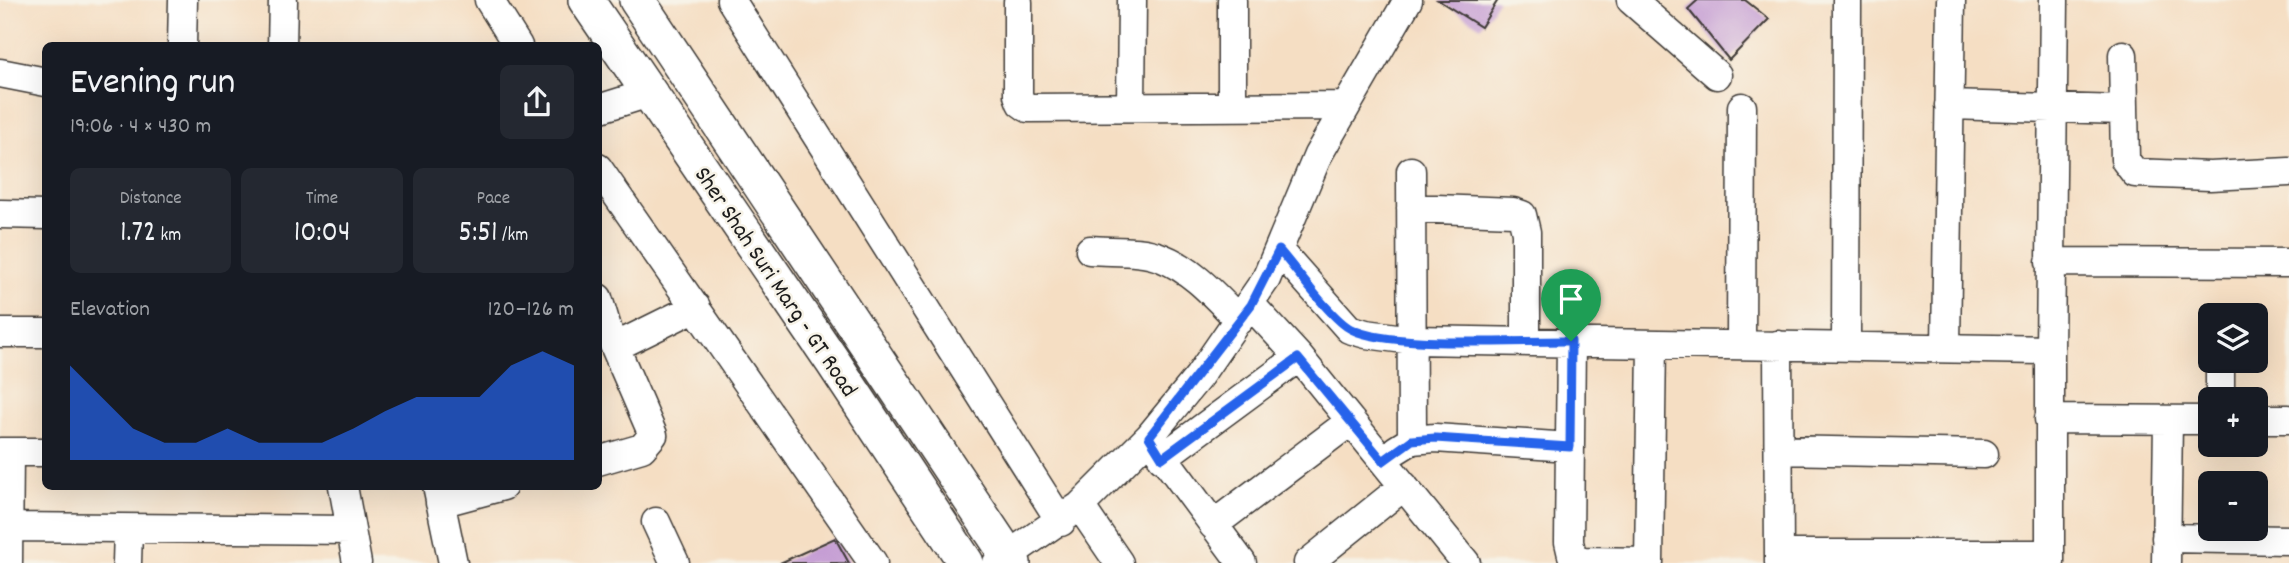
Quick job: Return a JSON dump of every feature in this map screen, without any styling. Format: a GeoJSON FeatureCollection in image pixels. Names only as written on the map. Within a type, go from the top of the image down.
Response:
{"type":"FeatureCollection","features":[{"type":"Feature","properties":{"kind":"main road","name":"Sher Shah Suri Marg - GT Road"},"geometry":{"type":"LineString","coordinates":[[586,0],[966,563]]}},
{"type":"Feature","properties":{"kind":"main road","name":"Sher Shah Suri Marg - GT Road"},"geometry":{"type":"LineString","coordinates":[[637,0],[1006,560]]}},
{"type":"Feature","properties":{"kind":"street"},"geometry":{"type":"LineString","coordinates":[[182,42],[183,0]]}},
{"type":"Feature","properties":{"kind":"street"},"geometry":{"type":"LineString","coordinates":[[282,42],[283,0]]}},
{"type":"Feature","properties":{"kind":"street"},"geometry":{"type":"LineString","coordinates":[[488,0],[515,42]]}},
{"type":"Feature","properties":{"kind":"street"},"geometry":{"type":"LineString","coordinates":[[731,0],[1070,514],[1119,563]]}},
{"type":"Feature","properties":{"kind":"street"},"geometry":{"type":"LineString","coordinates":[[1131,106],[1132,0]]}},
{"type":"Feature","properties":{"kind":"street"},"geometry":{"type":"LineString","coordinates":[[1231,106],[1232,0]]}},
{"type":"Feature","properties":{"kind":"street"},"geometry":{"type":"LineString","coordinates":[[1156,448],[1245,312],[1279,250],[1318,155],[1408,0]]}},
{"type":"Feature","properties":{"kind":"street"},"geometry":{"type":"LineString","coordinates":[[1631,0],[1717,75]]}},
{"type":"Feature","properties":{"kind":"street"},"geometry":{"type":"LineString","coordinates":[[1846,345],[1847,0]]}},
{"type":"Feature","properties":{"kind":"street"},"geometry":{"type":"LineString","coordinates":[[1946,347],[1951,0]]}},
{"type":"Feature","properties":{"kind":"street"},"geometry":{"type":"LineString","coordinates":[[1778,345],[1779,559],[2050,559],[2050,262],[2054,0]]}},
{"type":"Feature","properties":{"kind":"street"},"geometry":{"type":"LineString","coordinates":[[1018,2],[1018,94],[1021,103],[1028,108],[1346,106]]}},
{"type":"Feature","properties":{"kind":"street"},"geometry":{"type":"LineString","coordinates":[[2123,55],[2124,160],[2135,173],[2210,176],[2289,172]]}},
{"type":"Feature","properties":{"kind":"street"},"geometry":{"type":"LineString","coordinates":[[0,73],[42,81]]}},
{"type":"Feature","properties":{"kind":"street"},"geometry":{"type":"LineString","coordinates":[[602,107],[649,93]]}},
{"type":"Feature","properties":{"kind":"street"},"geometry":{"type":"LineString","coordinates":[[1949,105],[2124,110]]}},
{"type":"Feature","properties":{"kind":"street"},"geometry":{"type":"LineString","coordinates":[[1741,344],[1742,107]]}},
{"type":"Feature","properties":{"kind":"street"},"geometry":{"type":"LineString","coordinates":[[1411,171],[1412,440]]}},
{"type":"Feature","properties":{"kind":"street"},"geometry":{"type":"LineString","coordinates":[[602,173],[873,563]]}},
{"type":"Feature","properties":{"kind":"street"},"geometry":{"type":"LineString","coordinates":[[1411,208],[1513,212],[1521,215],[1526,232],[1526,340]]}},
{"type":"Feature","properties":{"kind":"street"},"geometry":{"type":"LineString","coordinates":[[0,214],[42,215]]}},
{"type":"Feature","properties":{"kind":"street"},"geometry":{"type":"LineString","coordinates":[[1090,250],[1160,257],[1245,312],[1298,358],[1465,563]]}},
{"type":"Feature","properties":{"kind":"street"},"geometry":{"type":"LineString","coordinates":[[1279,250],[1349,329],[1412,340],[2050,350]]}},
{"type":"Feature","properties":{"kind":"street"},"geometry":{"type":"LineString","coordinates":[[2050,262],[2289,263]]}},
{"type":"Feature","properties":{"kind":"street"},"geometry":{"type":"LineString","coordinates":[[615,347],[696,307]]}},
{"type":"Feature","properties":{"kind":"street"},"geometry":{"type":"LineString","coordinates":[[602,310],[653,435],[642,448],[602,460]]}},
{"type":"Feature","properties":{"kind":"street"},"geometry":{"type":"LineString","coordinates":[[0,333],[42,332]]}},
{"type":"Feature","properties":{"kind":"street"},"geometry":{"type":"LineString","coordinates":[[1571,341],[1572,555],[1582,561],[1649,562],[1652,344]]}},
{"type":"Feature","properties":{"kind":"street"},"geometry":{"type":"LineString","coordinates":[[1006,560],[1156,448],[1298,358]]}},
{"type":"Feature","properties":{"kind":"street"},"geometry":{"type":"LineString","coordinates":[[2049,419],[2198,420]]}},
{"type":"Feature","properties":{"kind":"street"},"geometry":{"type":"LineString","coordinates":[[2268,419],[2289,419]]}},
{"type":"Feature","properties":{"kind":"street"},"geometry":{"type":"LineString","coordinates":[[1213,525],[1351,421]]}},
{"type":"Feature","properties":{"kind":"street"},"geometry":{"type":"LineString","coordinates":[[2168,421],[2166,551],[2289,540],[2288,563]]}},
{"type":"Feature","properties":{"kind":"street"},"geometry":{"type":"LineString","coordinates":[[1383,461],[1412,440],[1435,438],[1570,447]]}},
{"type":"Feature","properties":{"kind":"street"},"geometry":{"type":"LineString","coordinates":[[1156,448],[1242,563]]}},
{"type":"Feature","properties":{"kind":"street"},"geometry":{"type":"LineString","coordinates":[[1779,450],[1984,454]]}},
{"type":"Feature","properties":{"kind":"street"},"geometry":{"type":"LineString","coordinates":[[8,563],[4,452],[42,452]]}},
{"type":"Feature","properties":{"kind":"street"},"geometry":{"type":"LineString","coordinates":[[1308,563],[1404,486]]}},
{"type":"Feature","properties":{"kind":"street"},"geometry":{"type":"LineString","coordinates":[[344,490],[358,563]]}},
{"type":"Feature","properties":{"kind":"street"},"geometry":{"type":"LineString","coordinates":[[453,563],[438,495],[474,490]]}},
{"type":"Feature","properties":{"kind":"street"},"geometry":{"type":"LineString","coordinates":[[656,523],[675,563]]}},
{"type":"Feature","properties":{"kind":"street"},"geometry":{"type":"LineString","coordinates":[[8,527],[351,530]]}},
{"type":"Feature","properties":{"kind":"street"},"geometry":{"type":"LineString","coordinates":[[127,563],[128,530]]}},
{"type":"Feature","properties":{"kind":"building"},"geometry":{"type":"Polygon","coordinates":[[[1438,0],[1498,0],[1481,27],[1438,0]]]}},
{"type":"Feature","properties":{"kind":"building"},"geometry":{"type":"Polygon","coordinates":[[[1698,0],[1745,0],[1769,19],[1729,60],[1688,9],[1698,0]]]}},
{"type":"Feature","properties":{"kind":"building"},"geometry":{"type":"Polygon","coordinates":[[[835,538],[849,563],[780,563],[835,538]]]}},
{"type":"Feature","properties":{"kind":"route"},"geometry":{"type":"LineString","coordinates":[[1279,250],[1349,329],[1412,340],[1571,341],[1570,447],[1435,438],[1412,440],[1383,461],[1298,358],[1162,458],[1149,437],[1199,376],[1251,305],[1279,250]]}}]}
